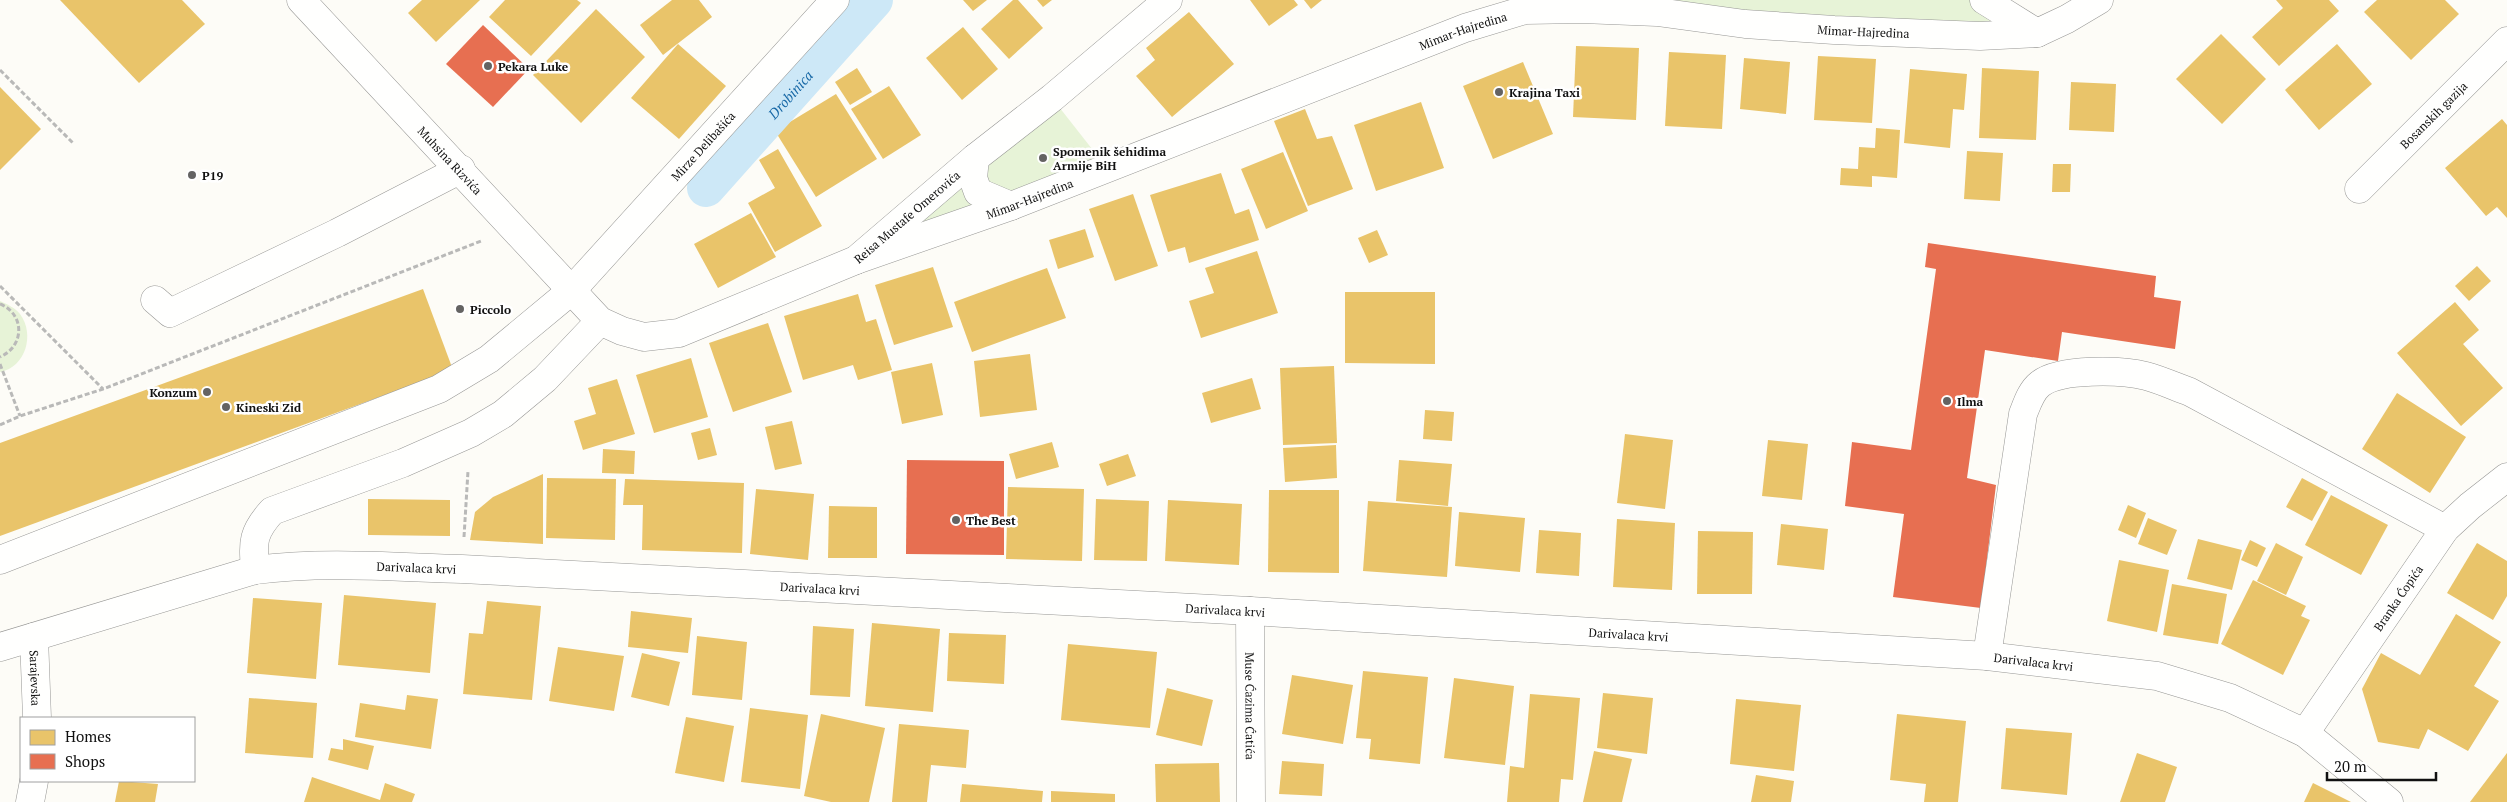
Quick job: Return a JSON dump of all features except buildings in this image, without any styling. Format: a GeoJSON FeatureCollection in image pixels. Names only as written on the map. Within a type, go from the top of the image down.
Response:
{"type":"FeatureCollection","features":[{"type":"Feature","properties":{"kind":"street","name":"Muhsina Rizvića"},"geometry":{"type":"LineString","coordinates":[[301,0],[600,321]]}},
{"type":"Feature","properties":{"kind":"street","name":"Mirze Delibašića"},"geometry":{"type":"LineString","coordinates":[[0,560],[439,389],[489,358],[571,291],[835,0]]}},
{"type":"Feature","properties":{"kind":"street","name":"Reisa Mustafe Omerovića"},"geometry":{"type":"LineString","coordinates":[[600,321],[622,331],[644,337],[679,333],[856,260],[975,158],[1052,98],[1168,0]]}},
{"type":"Feature","properties":{"kind":"street"},"geometry":{"type":"LineString","coordinates":[[1984,0],[2038,32]]}},
{"type":"Feature","properties":{"kind":"street","name":"Mimar-Hajredina"},"geometry":{"type":"LineString","coordinates":[[856,260],[1011,206],[1465,28],[1525,10],[1666,6],[1745,24],[1980,36],[2038,32],[2067,19],[2099,0]]}},
{"type":"Feature","properties":{"kind":"street","name":"Bosanskih gazija"},"geometry":{"type":"LineString","coordinates":[[2359,189],[2507,41]]}},
{"type":"Feature","properties":{"kind":"street"},"geometry":{"type":"LineString","coordinates":[[975,158],[973,178],[978,192],[1011,206]]}},
{"type":"Feature","properties":{"kind":"street"},"geometry":{"type":"LineString","coordinates":[[155,300],[170,313],[240,269],[332,224],[460,169]]}},
{"type":"Feature","properties":{"kind":"street"},"geometry":{"type":"LineString","coordinates":[[255,570],[253,540],[259,525],[272,511],[403,463],[471,433],[503,414],[544,379],[600,321]]}},
{"type":"Feature","properties":{"kind":"street"},"geometry":{"type":"LineString","coordinates":[[1987,656],[2023,414],[2030,396],[2039,384],[2054,376],[2081,372],[2145,376],[2190,392],[2445,529]]}},
{"type":"Feature","properties":{"kind":"street","name":"Branka Ćopića"},"geometry":{"type":"LineString","coordinates":[[2305,733],[2445,529],[2470,506],[2507,477]]}},
{"type":"Feature","properties":{"kind":"street","name":"Darivalaca krvi"},"geometry":{"type":"LineString","coordinates":[[0,647],[255,570],[283,566],[336,566],[462,569],[1250,611],[1987,656],[2157,676],[2230,698],[2305,733],[2389,802]]}},
{"type":"Feature","properties":{"kind":"street","name":"Muse Ćazima Ćatića"},"geometry":{"type":"LineString","coordinates":[[1250,611],[1251,802]]}},
{"type":"Feature","properties":{"kind":"street","name":"Sarajevska"},"geometry":{"type":"LineString","coordinates":[[34,637],[37,717]]}},
{"type":"Feature","properties":{"kind":"street"},"geometry":{"type":"LineString","coordinates":[[30,802],[34,782]]}},
{"type":"Feature","properties":{"kind":"path"},"geometry":{"type":"LineString","coordinates":[[0,70],[73,143]]}},
{"type":"Feature","properties":{"kind":"path"},"geometry":{"type":"LineString","coordinates":[[0,425],[20,416],[103,389],[514,228]]}},
{"type":"Feature","properties":{"kind":"path"},"geometry":{"type":"LineString","coordinates":[[0,286],[103,389]]}},
{"type":"Feature","properties":{"kind":"path"},"geometry":{"type":"LineString","coordinates":[[10,309],[17,303]]}},
{"type":"Feature","properties":{"kind":"path"},"geometry":{"type":"LineString","coordinates":[[0,304],[10,309],[19,324],[19,333],[12,348],[0,357]]}},
{"type":"Feature","properties":{"kind":"path"},"geometry":{"type":"LineString","coordinates":[[0,364],[20,416]]}},
{"type":"Feature","properties":{"kind":"path"},"geometry":{"type":"LineString","coordinates":[[462,569],[471,433]]}},
{"type":"Feature","properties":{"kind":"green space"},"geometry":{"type":"Polygon","coordinates":[[[1674,0],[1984,0],[2037,33],[1657,12],[1674,0]]]}},
{"type":"Feature","properties":{"kind":"green space"},"geometry":{"type":"Polygon","coordinates":[[[1052,98],[1107,168],[856,260],[1052,98]]]}},
{"type":"Feature","properties":{"kind":"green space"},"geometry":{"type":"Polygon","coordinates":[[[0,301],[20,314],[25,322],[27,340],[22,357],[9,369],[0,372],[0,301]]]}},
{"type":"Feature","properties":{"kind":"waterway","name":"Drobinica"},"geometry":{"type":"LineString","coordinates":[[706,188],[874,0]]}},
{"type":"Feature","properties":{"kind":"place","name":"Pekara Luke"},"geometry":{"type":"Point","coordinates":[488,66]}},
{"type":"Feature","properties":{"kind":"place","name":"Krajina Taxi"},"geometry":{"type":"Point","coordinates":[1499,92]}},
{"type":"Feature","properties":{"kind":"place","name":"Spomenik šehidima Armije BiH"},"geometry":{"type":"Point","coordinates":[1043,158]}},
{"type":"Feature","properties":{"kind":"place","name":"P19"},"geometry":{"type":"Point","coordinates":[192,175]}},
{"type":"Feature","properties":{"kind":"place","name":"Piccolo"},"geometry":{"type":"Point","coordinates":[460,309]}},
{"type":"Feature","properties":{"kind":"place","name":"Konzum"},"geometry":{"type":"Point","coordinates":[207,392]}},
{"type":"Feature","properties":{"kind":"place","name":"Ilma"},"geometry":{"type":"Point","coordinates":[1947,401]}},
{"type":"Feature","properties":{"kind":"place","name":"Kineski Zid"},"geometry":{"type":"Point","coordinates":[226,407]}},
{"type":"Feature","properties":{"kind":"place","name":"The Best"},"geometry":{"type":"Point","coordinates":[956,520]}}]}
